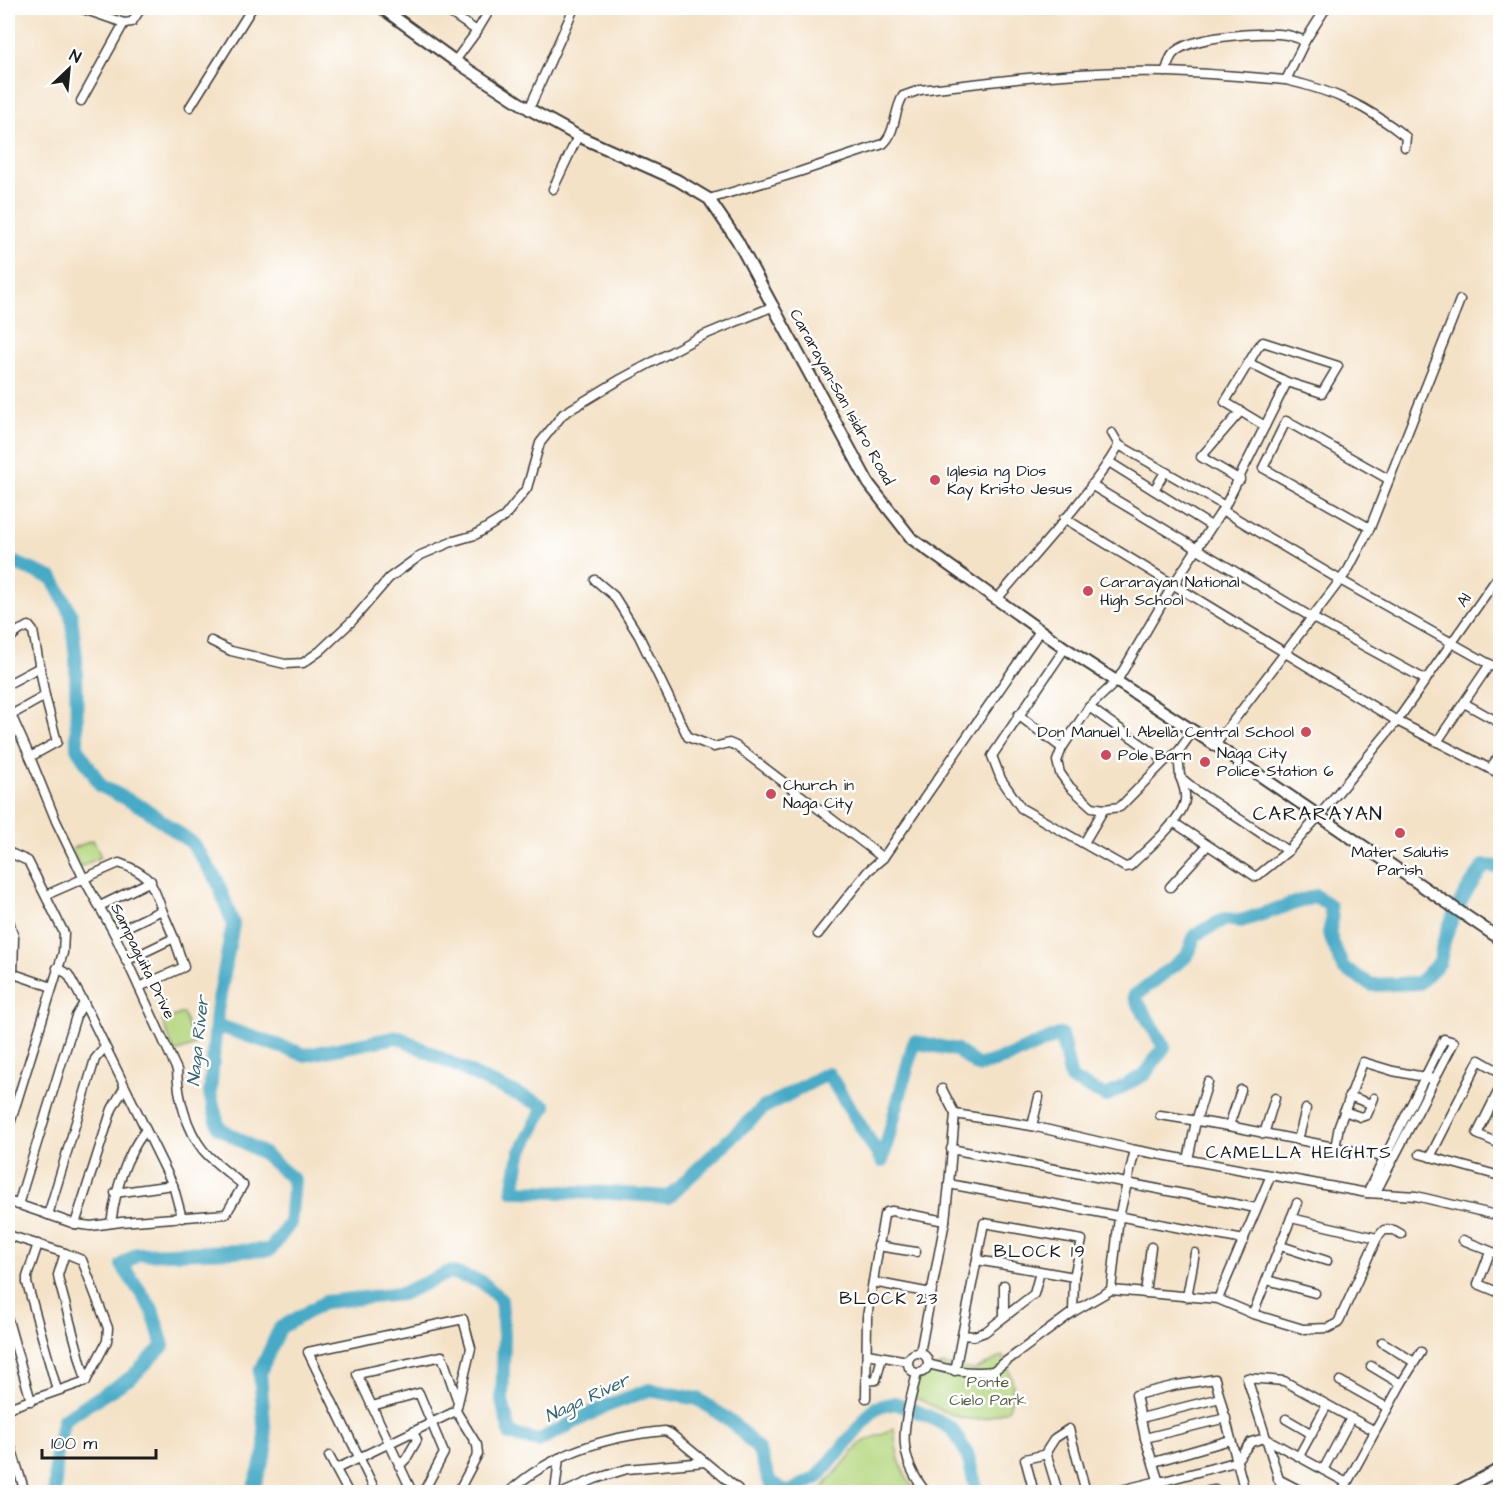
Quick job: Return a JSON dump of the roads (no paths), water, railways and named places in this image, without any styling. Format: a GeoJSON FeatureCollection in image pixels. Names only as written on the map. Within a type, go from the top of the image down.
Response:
{"type":"FeatureCollection","features":[{"type":"Feature","properties":{"kind":"main road","name":"Cararayan-San Isidro Road"},"geometry":{"type":"LineString","coordinates":[[382,8],[397,12],[455,60],[529,109],[578,136],[677,180],[709,199],[737,240],[869,484],[912,539],[1040,631],[1215,745],[1500,939]]}},
{"type":"Feature","properties":{"kind":"main road"},"geometry":{"type":"LineString","coordinates":[[1456,1492],[1500,1469]]}},
{"type":"Feature","properties":{"kind":"street"},"geometry":{"type":"LineString","coordinates":[[80,8],[124,23],[132,22],[141,8]]}},
{"type":"Feature","properties":{"kind":"street"},"geometry":{"type":"LineString","coordinates":[[190,107],[252,8]]}},
{"type":"Feature","properties":{"kind":"street"},"geometry":{"type":"LineString","coordinates":[[443,8],[477,31]]}},
{"type":"Feature","properties":{"kind":"street"},"geometry":{"type":"LineString","coordinates":[[455,60],[491,8]]}},
{"type":"Feature","properties":{"kind":"street"},"geometry":{"type":"LineString","coordinates":[[529,109],[574,8]]}},
{"type":"Feature","properties":{"kind":"street"},"geometry":{"type":"LineString","coordinates":[[1286,80],[1305,41],[1326,8]]}},
{"type":"Feature","properties":{"kind":"street"},"geometry":{"type":"LineString","coordinates":[[81,100],[124,23]]}},
{"type":"Feature","properties":{"kind":"street"},"geometry":{"type":"LineString","coordinates":[[1166,72],[1173,54],[1185,46],[1206,39],[1265,34],[1287,35],[1305,41]]}},
{"type":"Feature","properties":{"kind":"street"},"geometry":{"type":"LineString","coordinates":[[709,199],[883,144],[889,139],[899,102],[903,96],[912,92],[1051,75],[1166,72],[1286,80],[1311,86],[1361,106],[1381,117],[1406,137],[1405,147]]}},
{"type":"Feature","properties":{"kind":"street"},"geometry":{"type":"LineString","coordinates":[[553,189],[578,136]]}},
{"type":"Feature","properties":{"kind":"street"},"geometry":{"type":"LineString","coordinates":[[1215,745],[1348,570],[1370,528],[1460,300]]}},
{"type":"Feature","properties":{"kind":"street"},"geometry":{"type":"LineString","coordinates":[[211,641],[231,651],[285,664],[303,663],[320,651],[353,620],[389,578],[421,555],[454,541],[476,535],[504,517],[527,488],[540,443],[563,414],[621,379],[697,338],[774,306]]}},
{"type":"Feature","properties":{"kind":"street"},"geometry":{"type":"LineString","coordinates":[[1249,363],[1287,382],[1322,393],[1338,366],[1263,342],[1258,347],[1225,402],[1265,426]]}},
{"type":"Feature","properties":{"kind":"street"},"geometry":{"type":"LineString","coordinates":[[1193,731],[1178,752],[1120,807],[1104,809],[1092,807],[1070,787],[1060,773],[1057,761],[1062,748],[1089,707],[1117,681],[1173,585],[1240,480],[1287,382]]}},
{"type":"Feature","properties":{"kind":"street"},"geometry":{"type":"LineString","coordinates":[[1240,480],[1201,458],[1241,411]]}},
{"type":"Feature","properties":{"kind":"street"},"geometry":{"type":"LineString","coordinates":[[1370,528],[1263,468],[1286,421],[1388,479]]}},
{"type":"Feature","properties":{"kind":"street"},"geometry":{"type":"LineString","coordinates":[[1112,433],[1119,445],[1340,580],[1500,670]]}},
{"type":"Feature","properties":{"kind":"street"},"geometry":{"type":"LineString","coordinates":[[997,599],[1065,518],[1109,462],[1119,445]]}},
{"type":"Feature","properties":{"kind":"street"},"geometry":{"type":"LineString","coordinates":[[1109,462],[1211,526]]}},
{"type":"Feature","properties":{"kind":"street"},"geometry":{"type":"LineString","coordinates":[[1154,490],[1165,472]]}},
{"type":"Feature","properties":{"kind":"street"},"geometry":{"type":"LineString","coordinates":[[1091,485],[1311,617],[1426,680]]}},
{"type":"Feature","properties":{"kind":"street"},"geometry":{"type":"LineString","coordinates":[[1065,518],[1397,721],[1500,774]]}},
{"type":"Feature","properties":{"kind":"street","name":"Al"},"geometry":{"type":"LineString","coordinates":[[1207,846],[1256,877],[1288,851],[1397,721],[1500,574]]}},
{"type":"Feature","properties":{"kind":"street"},"geometry":{"type":"LineString","coordinates":[[595,580],[614,596],[639,636],[688,737],[714,747],[729,743],[736,746],[883,858]]}},
{"type":"Feature","properties":{"kind":"street"},"geometry":{"type":"LineString","coordinates":[[8,639],[28,626],[33,631],[45,696],[57,742],[30,757]]}},
{"type":"Feature","properties":{"kind":"street"},"geometry":{"type":"LineString","coordinates":[[818,934],[868,871],[883,858],[1040,631]]}},
{"type":"Feature","properties":{"kind":"street"},"geometry":{"type":"LineString","coordinates":[[1065,648],[992,756],[1001,779],[1021,808],[1125,867],[1130,866],[1173,822],[1183,808],[1185,799],[1178,752]]}},
{"type":"Feature","properties":{"kind":"street"},"geometry":{"type":"LineString","coordinates":[[1437,742],[1490,664]]}},
{"type":"Feature","properties":{"kind":"street"},"geometry":{"type":"LineString","coordinates":[[8,684],[40,667]]}},
{"type":"Feature","properties":{"kind":"street"},"geometry":{"type":"LineString","coordinates":[[9,712],[45,696]]}},
{"type":"Feature","properties":{"kind":"street"},"geometry":{"type":"LineString","coordinates":[[1464,703],[1500,723]]}},
{"type":"Feature","properties":{"kind":"street"},"geometry":{"type":"LineString","coordinates":[[1089,707],[1166,761]]}},
{"type":"Feature","properties":{"kind":"street","name":"Sampaguita Drive"},"geometry":{"type":"LineString","coordinates":[[9,712],[56,821],[84,879],[114,933],[177,1070],[178,1092],[190,1129],[204,1151],[243,1185],[225,1214],[182,1218]]}},
{"type":"Feature","properties":{"kind":"street"},"geometry":{"type":"LineString","coordinates":[[1018,715],[1062,748]]}},
{"type":"Feature","properties":{"kind":"street"},"geometry":{"type":"LineString","coordinates":[[1490,769],[1500,754]]}},
{"type":"Feature","properties":{"kind":"street"},"geometry":{"type":"LineString","coordinates":[[1180,777],[1197,791],[1288,851]]}},
{"type":"Feature","properties":{"kind":"street"},"geometry":{"type":"LineString","coordinates":[[1084,843],[1104,809]]}},
{"type":"Feature","properties":{"kind":"street"},"geometry":{"type":"LineString","coordinates":[[1170,887],[1207,846],[1173,822]]}},
{"type":"Feature","properties":{"kind":"street"},"geometry":{"type":"LineString","coordinates":[[8,843],[10,853],[28,861],[64,933],[63,953],[8,1130]]}},
{"type":"Feature","properties":{"kind":"street"},"geometry":{"type":"LineString","coordinates":[[46,895],[119,863],[138,869],[151,881],[184,967],[139,987]]}},
{"type":"Feature","properties":{"kind":"street"},"geometry":{"type":"LineString","coordinates":[[100,906],[151,881]]}},
{"type":"Feature","properties":{"kind":"street"},"geometry":{"type":"LineString","coordinates":[[114,933],[162,910]]}},
{"type":"Feature","properties":{"kind":"street"},"geometry":{"type":"LineString","coordinates":[[8,918],[14,937],[8,990]]}},
{"type":"Feature","properties":{"kind":"street"},"geometry":{"type":"LineString","coordinates":[[126,961],[174,938]]}},
{"type":"Feature","properties":{"kind":"street"},"geometry":{"type":"LineString","coordinates":[[8,1201],[75,1224],[91,1226],[182,1218],[172,1185],[84,1003],[68,974],[57,968]]}},
{"type":"Feature","properties":{"kind":"street"},"geometry":{"type":"LineString","coordinates":[[10,973],[52,987]]}},
{"type":"Feature","properties":{"kind":"street"},"geometry":{"type":"LineString","coordinates":[[18,1205],[76,1016],[84,1003]]}},
{"type":"Feature","properties":{"kind":"street"},"geometry":{"type":"LineString","coordinates":[[48,1215],[95,1059],[105,1047]]}},
{"type":"Feature","properties":{"kind":"street"},"geometry":{"type":"LineString","coordinates":[[1430,1157],[1479,1060],[1500,1072]]}},
{"type":"Feature","properties":{"kind":"street"},"geometry":{"type":"LineString","coordinates":[[1335,1148],[1339,1126],[1363,1062],[1429,1078],[1371,1192]]}},
{"type":"Feature","properties":{"kind":"street"},"geometry":{"type":"LineString","coordinates":[[1188,1160],[1196,1121],[1208,1082]]}},
{"type":"Feature","properties":{"kind":"street"},"geometry":{"type":"LineString","coordinates":[[75,1224],[112,1109],[124,1088]]}},
{"type":"Feature","properties":{"kind":"street"},"geometry":{"type":"LineString","coordinates":[[1500,1088],[1478,1134],[1500,1144]]}},
{"type":"Feature","properties":{"kind":"street"},"geometry":{"type":"LineString","coordinates":[[920,1353],[945,1221],[955,1113],[942,1089]]}},
{"type":"Feature","properties":{"kind":"street"},"geometry":{"type":"LineString","coordinates":[[1229,1126],[1241,1090]]}},
{"type":"Feature","properties":{"kind":"street"},"geometry":{"type":"LineString","coordinates":[[1344,1112],[1361,1117],[1367,1115],[1373,1101],[1349,1096]]}},
{"type":"Feature","properties":{"kind":"street"},"geometry":{"type":"LineString","coordinates":[[1032,1126],[1039,1097]]}},
{"type":"Feature","properties":{"kind":"street"},"geometry":{"type":"LineString","coordinates":[[1264,1134],[1275,1098]]}},
{"type":"Feature","properties":{"kind":"street"},"geometry":{"type":"LineString","coordinates":[[1298,1140],[1306,1108]]}},
{"type":"Feature","properties":{"kind":"street"},"geometry":{"type":"LineString","coordinates":[[955,1113],[1032,1126],[1188,1160],[1371,1192],[1445,1201],[1500,1216]]}},
{"type":"Feature","properties":{"kind":"street"},"geometry":{"type":"LineString","coordinates":[[1160,1115],[1229,1126],[1387,1160]]}},
{"type":"Feature","properties":{"kind":"street"},"geometry":{"type":"LineString","coordinates":[[111,1223],[115,1193],[132,1148],[145,1131]]}},
{"type":"Feature","properties":{"kind":"street"},"geometry":{"type":"LineString","coordinates":[[951,1149],[1256,1208]]}},
{"type":"Feature","properties":{"kind":"street"},"geometry":{"type":"LineString","coordinates":[[1111,1290],[1119,1217],[1129,1184],[1135,1150]]}},
{"type":"Feature","properties":{"kind":"street"},"geometry":{"type":"LineString","coordinates":[[1420,1154],[1500,1174]]}},
{"type":"Feature","properties":{"kind":"street"},"geometry":{"type":"LineString","coordinates":[[1218,1299],[1271,1174]]}},
{"type":"Feature","properties":{"kind":"street"},"geometry":{"type":"LineString","coordinates":[[949,1184],[1244,1240]]}},
{"type":"Feature","properties":{"kind":"street"},"geometry":{"type":"LineString","coordinates":[[115,1193],[172,1185]]}},
{"type":"Feature","properties":{"kind":"street"},"geometry":{"type":"LineString","coordinates":[[1253,1314],[1297,1203]]}},
{"type":"Feature","properties":{"kind":"street"},"geometry":{"type":"LineString","coordinates":[[866,1398],[867,1317],[884,1215],[887,1212],[945,1221]]}},
{"type":"Feature","properties":{"kind":"street"},"geometry":{"type":"LineString","coordinates":[[1291,1218],[1377,1238]]}},
{"type":"Feature","properties":{"kind":"street"},"geometry":{"type":"LineString","coordinates":[[954,1371],[984,1223],[1082,1240],[1074,1277],[1073,1312]]}},
{"type":"Feature","properties":{"kind":"street"},"geometry":{"type":"LineString","coordinates":[[928,1364],[976,1374],[993,1371],[1073,1312],[1111,1290],[1218,1299],[1253,1314],[1303,1329],[1328,1328],[1338,1323],[1377,1238],[1384,1230],[1394,1230],[1401,1234]]}},
{"type":"Feature","properties":{"kind":"street"},"geometry":{"type":"LineString","coordinates":[[8,1237],[38,1244],[82,1260],[108,1328],[107,1341],[86,1381],[8,1408]]}},
{"type":"Feature","properties":{"kind":"street"},"geometry":{"type":"LineString","coordinates":[[1463,1240],[1500,1255]]}},
{"type":"Feature","properties":{"kind":"street"},"geometry":{"type":"LineString","coordinates":[[38,1244],[27,1283],[57,1390]]}},
{"type":"Feature","properties":{"kind":"street"},"geometry":{"type":"LineString","coordinates":[[878,1246],[916,1252]]}},
{"type":"Feature","properties":{"kind":"street"},"geometry":{"type":"LineString","coordinates":[[1281,1246],[1327,1261]]}},
{"type":"Feature","properties":{"kind":"street"},"geometry":{"type":"LineString","coordinates":[[1145,1293],[1151,1247]]}},
{"type":"Feature","properties":{"kind":"street"},"geometry":{"type":"LineString","coordinates":[[1490,1252],[1478,1284],[1500,1293]]}},
{"type":"Feature","properties":{"kind":"street"},"geometry":{"type":"LineString","coordinates":[[65,1253],[58,1275],[86,1381]]}},
{"type":"Feature","properties":{"kind":"street"},"geometry":{"type":"LineString","coordinates":[[1187,1297],[1195,1253]]}},
{"type":"Feature","properties":{"kind":"street"},"geometry":{"type":"LineString","coordinates":[[977,1260],[1074,1277]]}},
{"type":"Feature","properties":{"kind":"street"},"geometry":{"type":"LineString","coordinates":[[962,1335],[974,1336],[985,1332],[1034,1294],[1040,1272]]}},
{"type":"Feature","properties":{"kind":"street"},"geometry":{"type":"LineString","coordinates":[[1267,1280],[1315,1293]]}},
{"type":"Feature","properties":{"kind":"street"},"geometry":{"type":"LineString","coordinates":[[873,1282],[931,1293]]}},
{"type":"Feature","properties":{"kind":"street"},"geometry":{"type":"LineString","coordinates":[[1004,1285],[1004,1316]]}},
{"type":"Feature","properties":{"kind":"street"},"geometry":{"type":"LineString","coordinates":[[336,1468],[359,1457],[432,1423],[457,1407],[471,1348],[463,1319],[308,1352],[359,1457],[376,1492]]}},
{"type":"Feature","properties":{"kind":"street"},"geometry":{"type":"LineString","coordinates":[[8,1320],[31,1401]]}},
{"type":"Feature","properties":{"kind":"street"},"geometry":{"type":"LineString","coordinates":[[1382,1342],[1414,1362]]}},
{"type":"Feature","properties":{"kind":"street"},"geometry":{"type":"LineString","coordinates":[[1342,1492],[1421,1352]]}},
{"type":"Feature","properties":{"kind":"street"},"geometry":{"type":"LineString","coordinates":[[920,1353],[927,1358],[928,1364],[923,1372],[917,1373],[910,1369],[908,1360],[911,1355],[920,1353]]}},
{"type":"Feature","properties":{"kind":"street"},"geometry":{"type":"LineString","coordinates":[[867,1354],[908,1360]]}},
{"type":"Feature","properties":{"kind":"street"},"geometry":{"type":"LineString","coordinates":[[412,1492],[357,1374],[442,1356],[457,1407],[477,1445],[478,1454],[458,1492]]}},
{"type":"Feature","properties":{"kind":"street"},"geometry":{"type":"LineString","coordinates":[[866,1381],[876,1380],[882,1357]]}},
{"type":"Feature","properties":{"kind":"street"},"geometry":{"type":"LineString","coordinates":[[1371,1366],[1401,1384]]}},
{"type":"Feature","properties":{"kind":"street"},"geometry":{"type":"LineString","coordinates":[[917,1373],[903,1441],[905,1456],[918,1483],[926,1492]]}},
{"type":"Feature","properties":{"kind":"street"},"geometry":{"type":"LineString","coordinates":[[1283,1492],[1247,1378],[1284,1381],[1375,1431]]}},
{"type":"Feature","properties":{"kind":"street"},"geometry":{"type":"LineString","coordinates":[[1162,1492],[1145,1438],[1136,1395],[1215,1379],[1243,1492]]}},
{"type":"Feature","properties":{"kind":"street"},"geometry":{"type":"LineString","coordinates":[[1340,1381],[1388,1408]]}},
{"type":"Feature","properties":{"kind":"street"},"geometry":{"type":"LineString","coordinates":[[372,1406],[419,1393],[444,1453],[425,1489],[420,1492]]}},
{"type":"Feature","properties":{"kind":"street"},"geometry":{"type":"LineString","coordinates":[[1141,1418],[1220,1398]]}},
{"type":"Feature","properties":{"kind":"street"},"geometry":{"type":"LineString","coordinates":[[1299,1456],[1327,1405]]}},
{"type":"Feature","properties":{"kind":"street"},"geometry":{"type":"LineString","coordinates":[[1145,1438],[1226,1418]]}},
{"type":"Feature","properties":{"kind":"street"},"geometry":{"type":"LineString","coordinates":[[1323,1470],[1351,1418]]}},
{"type":"Feature","properties":{"kind":"street"},"geometry":{"type":"LineString","coordinates":[[1286,1419],[1311,1434]]}},
{"type":"Feature","properties":{"kind":"street"},"geometry":{"type":"LineString","coordinates":[[1058,1492],[1047,1454],[1055,1438],[1069,1429],[1086,1492]]}},
{"type":"Feature","properties":{"kind":"street"},"geometry":{"type":"LineString","coordinates":[[509,1492],[540,1468],[559,1458],[618,1438],[665,1431],[739,1492]]}},
{"type":"Feature","properties":{"kind":"street"},"geometry":{"type":"LineString","coordinates":[[399,1466],[417,1440],[413,1432]]}},
{"type":"Feature","properties":{"kind":"street"},"geometry":{"type":"LineString","coordinates":[[8,1437],[25,1492]]}},
{"type":"Feature","properties":{"kind":"street"},"geometry":{"type":"LineString","coordinates":[[1113,1492],[1235,1462],[1251,1442],[1265,1438],[1347,1483]]}},
{"type":"Feature","properties":{"kind":"street"},"geometry":{"type":"LineString","coordinates":[[1154,1462],[1230,1440]]}},
{"type":"Feature","properties":{"kind":"street"},"geometry":{"type":"LineString","coordinates":[[1032,1485],[1025,1459],[1047,1454]]}},
{"type":"Feature","properties":{"kind":"street"},"geometry":{"type":"LineString","coordinates":[[329,1456],[348,1492]]}},
{"type":"Feature","properties":{"kind":"street"},"geometry":{"type":"LineString","coordinates":[[555,1492],[559,1458]]}},
{"type":"Feature","properties":{"kind":"street"},"geometry":{"type":"LineString","coordinates":[[565,1492],[627,1469],[705,1462]]}},
{"type":"Feature","properties":{"kind":"street"},"geometry":{"type":"LineString","coordinates":[[1278,1479],[1303,1492]]}},
{"type":"Feature","properties":{"kind":"street"},"geometry":{"type":"LineString","coordinates":[[1204,1492],[1215,1490],[1223,1492]]}},
{"type":"Feature","properties":{"kind":"waterway","name":"Naga River"},"geometry":{"type":"LineString","coordinates":[[8,568],[15,563],[52,578],[71,614],[76,658],[77,748],[101,786],[144,808],[192,843],[217,880],[233,924],[217,1011],[210,1094],[219,1128],[264,1154],[294,1180],[290,1223],[270,1250],[137,1254],[122,1265],[152,1309],[163,1346],[132,1377],[64,1419],[56,1453],[55,1492]]}},
{"type":"Feature","properties":{"kind":"waterway"},"geometry":{"type":"LineString","coordinates":[[216,1025],[306,1055],[398,1037],[489,1082],[545,1106],[520,1154],[513,1191],[612,1193],[668,1197],[763,1108],[828,1073],[882,1161],[914,1042],[957,1050],[978,1066],[1008,1057],[1061,1034],[1071,1079],[1106,1096],[1145,1074],[1164,1047],[1134,996],[1187,956],[1195,935],[1225,919],[1241,921],[1316,896],[1330,906],[1332,920],[1329,933],[1343,968],[1372,985],[1419,983],[1440,962],[1450,924],[1476,877],[1484,866],[1500,867]]}},
{"type":"Feature","properties":{"kind":"waterway","name":"Naga River"},"geometry":{"type":"LineString","coordinates":[[252,1492],[266,1451],[260,1372],[280,1328],[325,1302],[401,1294],[450,1272],[482,1282],[501,1300],[504,1335],[502,1401],[510,1434],[538,1441],[601,1408],[649,1390],[698,1399],[733,1423],[758,1449],[770,1482],[786,1492]]}},
{"type":"Feature","properties":{"kind":"waterway","name":"Naga River"},"geometry":{"type":"LineString","coordinates":[[790,1492],[818,1477],[875,1408],[895,1403],[951,1428],[967,1453],[977,1492]]}},
{"type":"Feature","properties":{"kind":"place","name":"Iglesia ng Dios Kay Kristo Jesus"},"geometry":{"type":"Point","coordinates":[935,480]}},
{"type":"Feature","properties":{"kind":"place","name":"Cararayan National High School"},"geometry":{"type":"Point","coordinates":[1088,591]}},
{"type":"Feature","properties":{"kind":"place","name":"Don Manuel I. Abella Central School"},"geometry":{"type":"Point","coordinates":[1306,732]}},
{"type":"Feature","properties":{"kind":"place","name":"Pole Barn"},"geometry":{"type":"Point","coordinates":[1106,755]}},
{"type":"Feature","properties":{"kind":"place","name":"Naga City Police Station 6"},"geometry":{"type":"Point","coordinates":[1205,762]}},
{"type":"Feature","properties":{"kind":"place","name":"Church in Naga City"},"geometry":{"type":"Point","coordinates":[771,794]}},
{"type":"Feature","properties":{"kind":"place","name":"Mater Salutis Parish"},"geometry":{"type":"Point","coordinates":[1400,833]}},
{"type":"Feature","properties":{"kind":"district","name":"CARARAYAN"},"geometry":{"type":"Point","coordinates":[1318,814]}},
{"type":"Feature","properties":{"kind":"district","name":"CAMELLA HEIGHTS"},"geometry":{"type":"Point","coordinates":[1299,1152]}},
{"type":"Feature","properties":{"kind":"district","name":"BLOCK 19"},"geometry":{"type":"Point","coordinates":[1040,1251]}},
{"type":"Feature","properties":{"kind":"district","name":"BLOCK 23"},"geometry":{"type":"Point","coordinates":[889,1298]}},
{"type":"Feature","properties":{"kind":"park label","name":"Ponte Cielo Park"},"geometry":{"type":"Point","coordinates":[988,1391]}}]}
